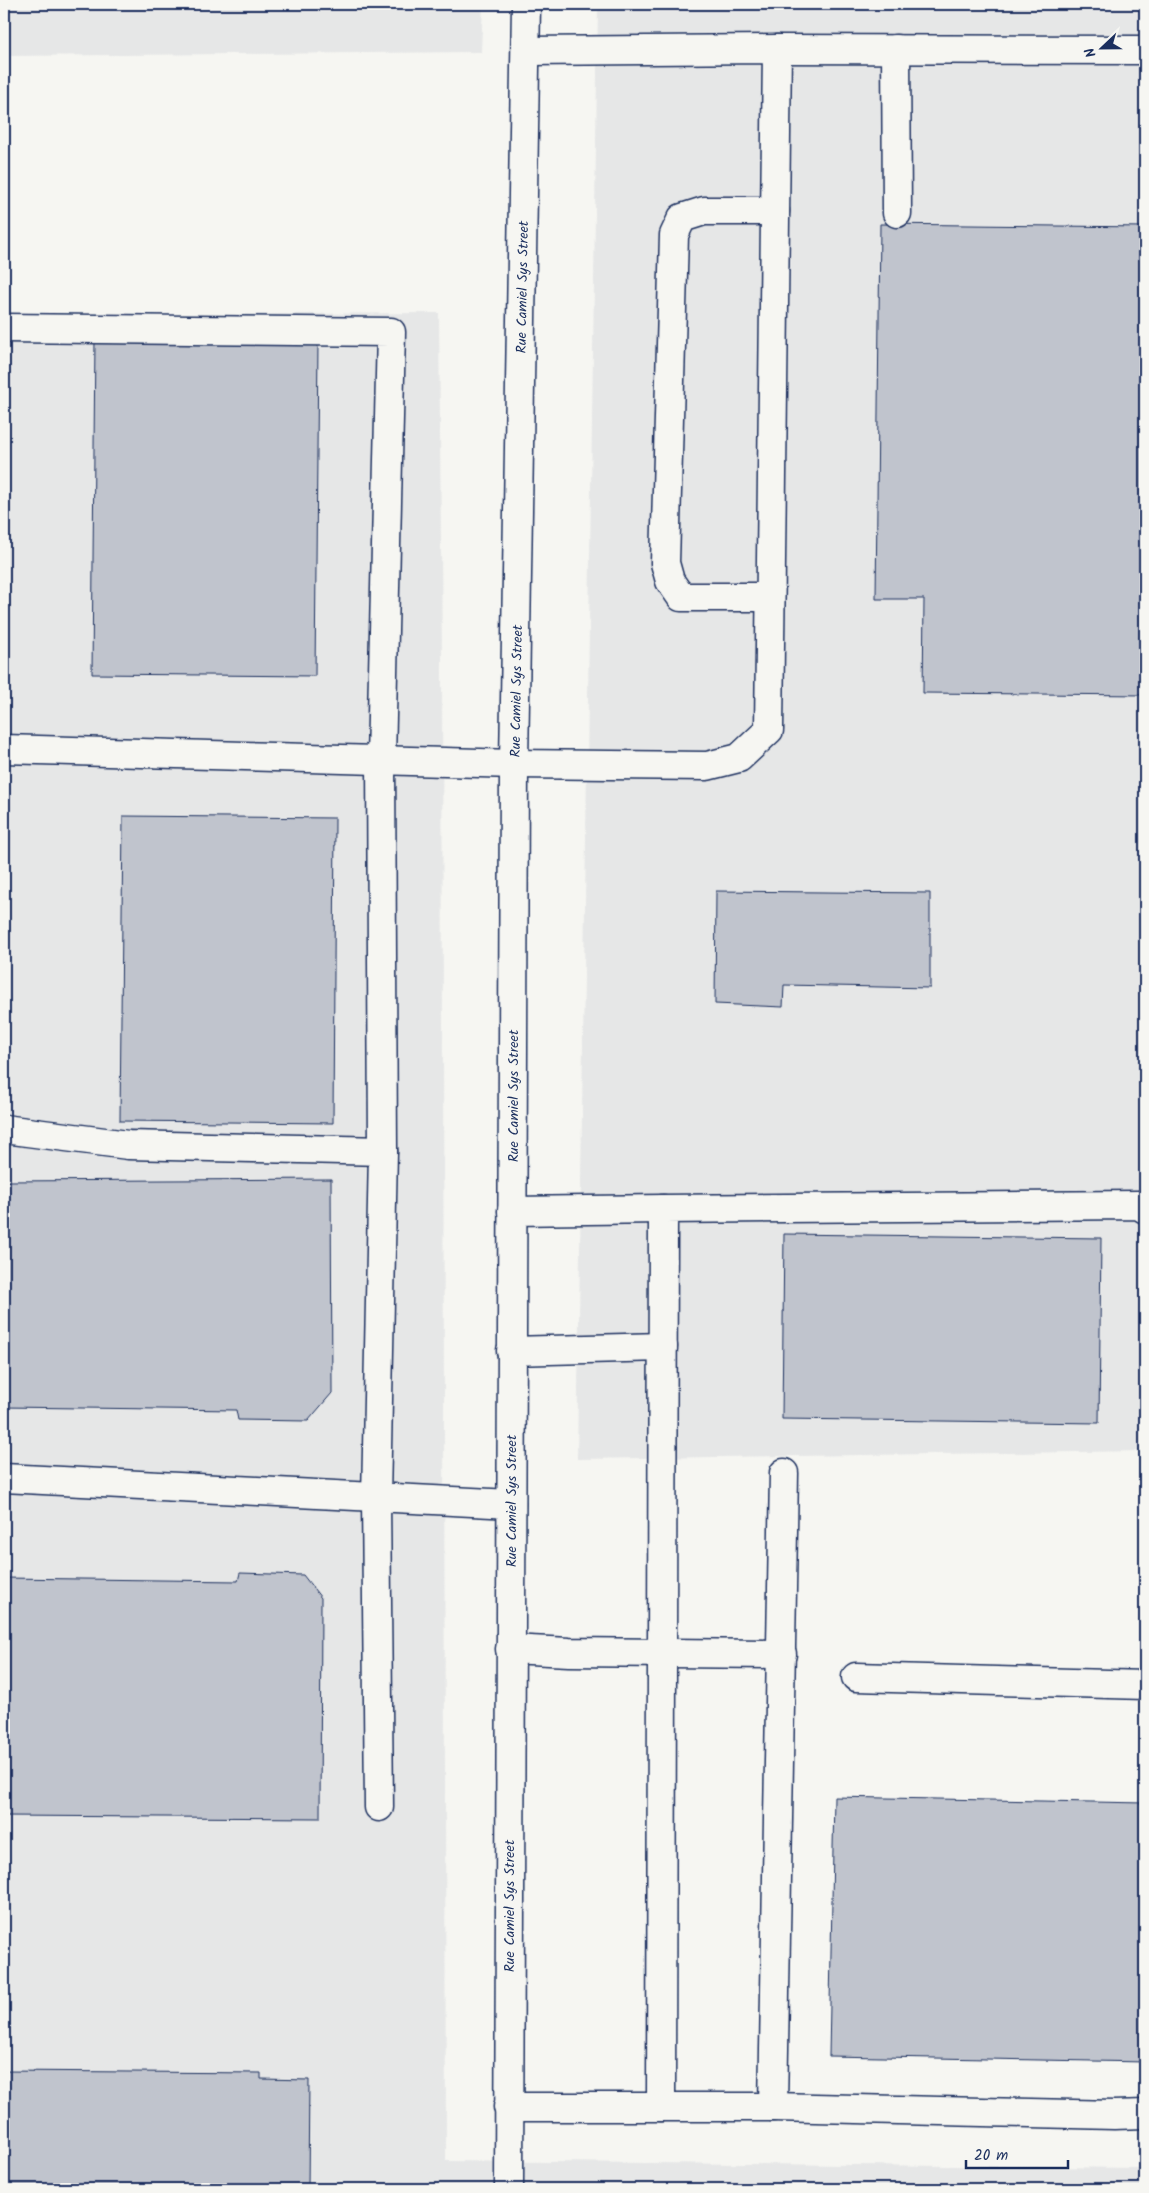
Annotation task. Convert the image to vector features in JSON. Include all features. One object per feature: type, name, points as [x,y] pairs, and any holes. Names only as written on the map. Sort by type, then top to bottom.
[{"type":"street","name":"Rue Camiel Sys Street","points":[[509,2189],[514,764],[526,4]]},
{"type":"street","points":[[4,749],[514,764],[706,766],[739,758],[769,730],[777,49]]},
{"type":"street","points":[[526,51],[777,49],[1145,50]]},
{"type":"street","points":[[896,49],[897,213]]},
{"type":"street","points":[[770,597],[681,596],[670,581],[665,564],[674,235],[682,218],[704,211],[775,211]]},
{"type":"street","points":[[4,328],[391,332],[382,759],[383,1151],[376,1498],[379,1807]]},
{"type":"street","points":[[4,1129],[128,1144],[383,1151]]},
{"type":"street","points":[[512,1211],[1139,1205],[1145,1209]]},
{"type":"street","points":[[661,2107],[663,1209]]},
{"type":"street","points":[[511,1351],[663,1347]]},
{"type":"street","points":[[773,2107],[784,1473]]},
{"type":"street","points":[[4,1478],[511,1504]]},
{"type":"street","points":[[510,1648],[663,1653],[782,1654]]},
{"type":"street","points":[[856,1677],[1145,1684]]},
{"type":"street","points":[[508,2107],[773,2107],[1114,2115],[1145,2114]]},
{"type":"shaded area","points":[[4,4],[483,4],[481,52],[4,56]]},
{"type":"shaded area","points":[[598,4],[1145,4],[1145,1451],[577,1459]]},
{"type":"shaded area","points":[[439,313],[442,660],[446,2161],[1145,2168],[1145,2189],[4,2189],[4,316]]},
{"type":"building","points":[[880,224],[1145,227],[1145,695],[923,693],[924,599],[876,599]]},
{"type":"building","points":[[95,338],[318,341],[315,676],[92,674]]},
{"type":"building","points":[[123,816],[335,818],[333,1123],[120,1121]]},
{"type":"building","points":[[716,891],[930,893],[930,988],[784,985],[783,1007],[715,1004]]},
{"type":"building","points":[[331,1179],[332,1393],[308,1421],[238,1420],[236,1410],[4,1407],[5,1181]]},
{"type":"building","points":[[784,1234],[1101,1238],[1099,1423],[782,1419]]},
{"type":"building","points":[[240,1573],[303,1575],[321,1598],[320,1818],[4,1816],[4,1578],[238,1581]]},
{"type":"building","points":[[834,1797],[1145,1803],[1145,2062],[829,2056]]},
{"type":"building","points":[[4,2071],[261,2073],[261,2079],[309,2080],[308,2189],[4,2189]]}]
